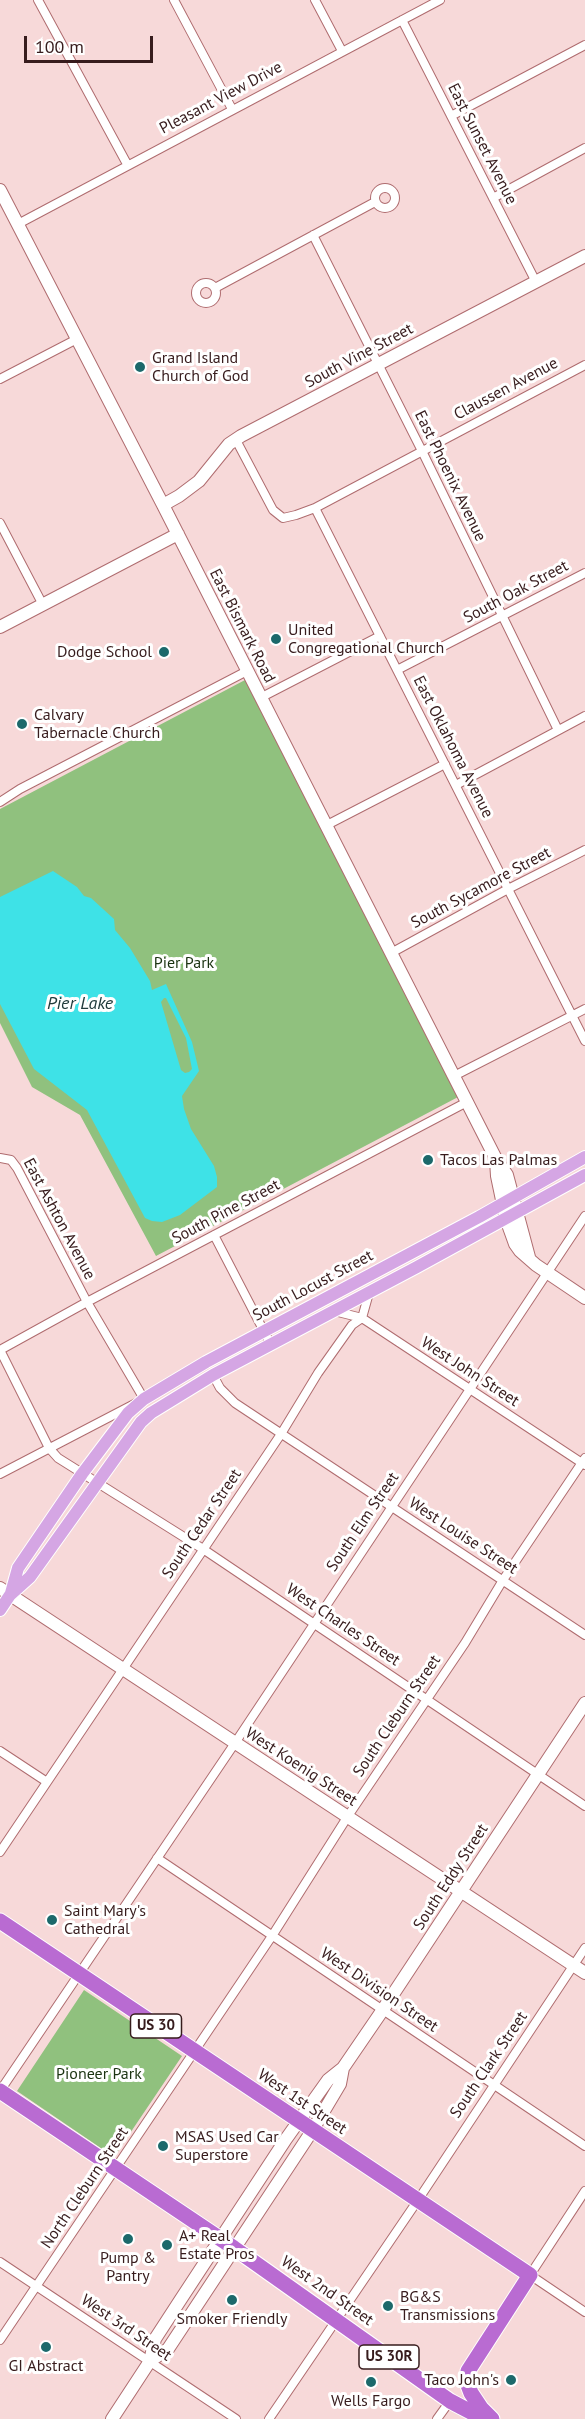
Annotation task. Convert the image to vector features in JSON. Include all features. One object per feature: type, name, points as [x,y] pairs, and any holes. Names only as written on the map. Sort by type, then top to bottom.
[{"type":"highway","name":"West 1st Street","points":[[0,1922],[530,2275]]},
{"type":"highway","name":"West 2nd Street","points":[[0,2091],[234,2248],[450,2401],[484,2419]]},
{"type":"highway","points":[[492,2419],[471,2393],[468,2385],[468,2371],[530,2275]]},
{"type":"main road","name":"South Locust Street","points":[[5,1591],[82,1473],[128,1413],[144,1399],[264,1331],[585,1157]]},
{"type":"main road","name":"South Locust Street","points":[[5,1591],[30,1577],[141,1422],[165,1402],[585,1174]]},
{"type":"main road","points":[[0,1610],[5,1591]]},
{"type":"street","points":[[38,0],[127,164]]},
{"type":"street","points":[[174,0],[232,110]]},
{"type":"street","points":[[315,0],[342,51]]},
{"type":"street","name":"Pleasant View Drive","points":[[18,224],[127,164],[440,0]]},
{"type":"street","name":"East Sunset Avenue","points":[[402,20],[536,282]]},
{"type":"street","points":[[451,116],[585,45]]},
{"type":"street","points":[[493,198],[585,148]]},
{"type":"street","name":"East Bismark Road","points":[[0,190],[496,1159],[507,1175],[515,1244],[519,1251],[548,1274],[585,1298]]},
{"type":"street","points":[[215,288],[375,202]]},
{"type":"street","name":"East Phoenix Avenue","points":[[313,235],[422,451],[558,730]]},
{"type":"street","name":"South Vine Street","points":[[163,505],[199,481],[215,460],[236,440],[585,256]]},
{"type":"street","points":[[0,379],[77,339]]},
{"type":"street","name":"Claussen Avenue","points":[[315,508],[585,365]]},
{"type":"street","points":[[236,440],[273,510],[283,518],[315,508]]},
{"type":"street","name":"East Oklahoma Avenue","points":[[315,508],[585,1041]]},
{"type":"street","points":[[0,523],[43,605]]},
{"type":"street","points":[[0,627],[178,534]]},
{"type":"street","name":"South Oak Street","points":[[397,670],[585,573]]},
{"type":"street","points":[[260,698],[380,636]]},
{"type":"street","points":[[0,802],[20,789],[247,672]]},
{"type":"street","points":[[456,785],[585,716]]},
{"type":"street","points":[[326,826],[445,764]]},
{"type":"street","name":"South Sycamore Street","points":[[391,953],[585,850]]},
{"type":"street","points":[[454,1076],[585,1009]]},
{"type":"street","name":"South Pine Street","points":[[0,1350],[467,1102]]},
{"type":"street","name":"East Ashton Avenue","points":[[0,1158],[11,1160],[16,1168],[87,1302],[144,1399]]},
{"type":"street","name":"South Elm Street","points":[[157,1858],[585,1216]]},
{"type":"street","points":[[213,1235],[271,1345]]},
{"type":"street","name":"South Cedar Street","points":[[47,1782],[281,1434],[318,1373],[352,1325],[362,1318],[369,1293]]},
{"type":"street","name":"West John Street","points":[[334,1311],[362,1318],[584,1462]]},
{"type":"street","points":[[0,1350],[49,1448]]},
{"type":"street","name":"West Louise Street","points":[[213,1375],[220,1388],[235,1403],[585,1635]]},
{"type":"street","points":[[0,1474],[144,1399]]},
{"type":"street","name":"West Charles Street","points":[[49,1448],[58,1458],[203,1549],[585,1806]]},
{"type":"street","name":"South Cleburn Street","points":[[194,2052],[273,1936],[348,1816],[465,1643],[503,1580],[584,1462]]},
{"type":"street","name":"West Koenig Street","points":[[5,1591],[585,1973]]},
{"type":"street","name":"South Eddy Street","points":[[305,2126],[340,2084],[343,2068],[585,1703]]},
{"type":"street","points":[[0,1750],[47,1782],[0,1852]]},
{"type":"street","points":[[0,2091],[157,1858]]},
{"type":"street","name":"West Division Street","points":[[157,1858],[585,2146]]},
{"type":"street","name":"South Clark Street","points":[[269,2419],[585,1948]]},
{"type":"street","name":"North Cleburn Street","points":[[0,2340],[194,2052]]},
{"type":"street","points":[[112,2419],[150,2361],[155,2339],[220,2239],[305,2126]]},
{"type":"street","points":[[150,2361],[168,2349],[234,2248],[305,2126]]},
{"type":"street","points":[[530,2275],[585,2191]]},
{"type":"street","name":"West 3rd Street","points":[[0,2262],[236,2419]]},
{"type":"street","name":"West 1st Street","points":[[530,2275],[585,2312]]},
{"type":"street","points":[[437,2419],[450,2401]]},
{"type":"green space","name":"Pier Park","points":[[245,680],[460,1096],[156,1256],[80,1115],[32,1087],[0,1023],[0,809]]},
{"type":"green space","name":"Pioneer Park","points":[[84,1990],[182,2056],[114,2157],[17,2091]]},
{"type":"water","name":"Pier Lake","points":[[53,871],[77,887],[84,896],[91,898],[114,919],[115,930],[130,948],[150,981],[152,990],[166,984],[192,1042],[199,1071],[182,1096],[184,1109],[191,1129],[214,1166],[217,1177],[217,1187],[180,1215],[162,1222],[145,1218],[87,1110],[34,1069],[0,1004],[0,897]],"holes":[[[166,998],[186,1038],[192,1069],[189,1072],[185,1073],[181,1070],[161,1002]]]},
{"type":"place","name":"Grand Island Church of God","points":[[140,367]]},
{"type":"place","name":"United Congregational Church","points":[[276,639]]},
{"type":"place","name":"Dodge School","points":[[164,652]]},
{"type":"place","name":"Calvary Tabernacle Church","points":[[22,724]]},
{"type":"place","name":"Tacos Las Palmas","points":[[428,1160]]},
{"type":"place","name":"Saint Mary's Cathedral","points":[[52,1920]]},
{"type":"place","name":"MSAS Used Car Superstore","points":[[163,2146]]},
{"type":"place","name":"Pump & Pantry","points":[[128,2239]]},
{"type":"place","name":"A+ Real Estate Pros","points":[[167,2245]]},
{"type":"place","name":"Smoker Friendly","points":[[232,2300]]},
{"type":"place","name":"BG&S Transmissions","points":[[388,2306]]},
{"type":"place","name":"GI Abstract","points":[[46,2347]]},
{"type":"place","name":"Taco John's","points":[[511,2380]]},
{"type":"place","name":"Wells Fargo","points":[[371,2382]]}]
